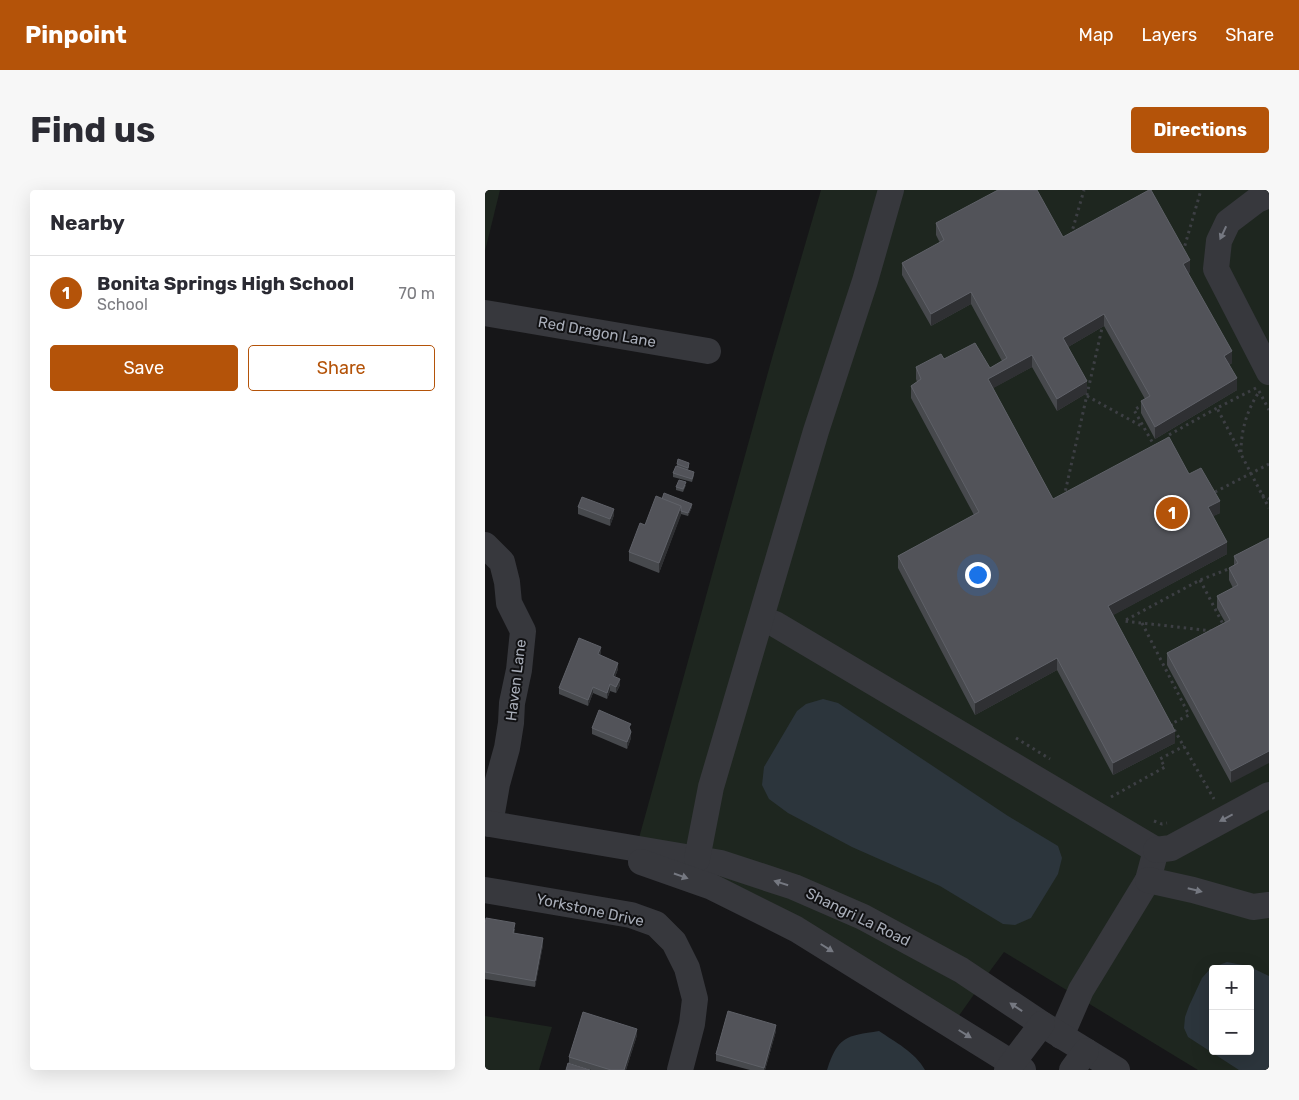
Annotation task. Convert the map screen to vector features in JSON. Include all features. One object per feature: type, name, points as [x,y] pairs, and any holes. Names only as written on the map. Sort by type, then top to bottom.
[{"type":"street","points":[[697,859],[711,787],[816,432],[865,281],[891,190]]},
{"type":"street","points":[[1262,200],[1228,222],[1219,241],[1216,269],[1262,384]]},
{"type":"street","name":"Red Dragon Lane","points":[[485,313],[708,351]]},
{"type":"street","name":"Haven Lane","points":[[485,545],[502,562],[507,582],[509,603],[523,631],[519,670],[512,703],[510,731],[487,824]]},
{"type":"street","points":[[761,619],[775,624],[1156,850],[1171,848],[1269,795]]},
{"type":"street","name":"Shangri La Road","points":[[487,824],[721,863],[794,887],[863,916],[961,970],[1051,1030],[1079,1061],[1117,1070]]},
{"type":"street","name":"Shangri La Road","points":[[569,837],[712,887],[796,929],[1014,1068]]},
{"type":"street","points":[[1014,1068],[1051,1030],[1081,990],[1147,880],[1156,850]]},
{"type":"street","points":[[1147,880],[1193,890],[1253,907],[1269,905]]},
{"type":"street","name":"Yorkstone Drive","points":[[485,890],[631,915],[656,924],[674,942],[679,951],[687,968],[695,999],[692,1024],[680,1070]]},
{"type":"path","points":[[1071,236],[1084,190]]},
{"type":"path","points":[[1064,498],[1102,328]]},
{"type":"path","points":[[1147,452],[1169,440],[1167,436],[1262,384]]},
{"type":"path","points":[[1241,454],[1242,433],[1248,410],[1262,384]]},
{"type":"path","points":[[1087,396],[1143,427]]},
{"type":"path","points":[[1144,404],[1134,410],[1155,448]]},
{"type":"path","points":[[1217,408],[1269,508]]},
{"type":"path","points":[[1215,492],[1269,464]]},
{"type":"path","points":[[1058,501],[1073,492]]},
{"type":"path","points":[[1262,494],[1269,499]]},
{"type":"path","points":[[1214,632],[1123,621],[1200,580],[1237,565]]},
{"type":"path","points":[[1200,580],[1227,631]]},
{"type":"path","points":[[1142,623],[1189,715],[1171,724],[1214,799]]},
{"type":"path","points":[[1162,663],[1171,658]]},
{"type":"path","points":[[1016,738],[1056,763]]},
{"type":"path","points":[[1111,797],[1165,767],[1160,759],[1184,746]]},
{"type":"path","points":[[1103,792],[1119,802]]},
{"type":"path","points":[[1206,804],[1222,795]]},
{"type":"path","points":[[1150,820],[1162,824],[1171,823]]},
{"type":"shaded area","points":[[485,190],[500,190],[485,251]]},
{"type":"shaded area","points":[[821,190],[1269,190],[1269,1070],[1198,1070],[1004,952],[987,975],[639,838],[772,358]]},
{"type":"shaded area","points":[[823,699],[838,703],[1008,816],[1058,846],[1062,858],[1058,874],[1031,918],[1015,925],[1003,924],[940,886],[852,847],[788,813],[769,799],[762,785],[764,767],[797,711],[806,704]]},
{"type":"shaded area","points":[[718,873],[790,897],[858,926],[975,993],[958,1017],[716,877]]},
{"type":"shaded area","points":[[1227,962],[1243,965],[1219,965]]},
{"type":"shaded area","points":[[1254,969],[1269,976],[1269,1070],[1239,1070],[1216,1055],[1254,1055]]},
{"type":"shaded area","points":[[1209,970],[1209,1051],[1188,1037],[1184,1028],[1185,1017],[1202,978]]},
{"type":"shaded area","points":[[485,1016],[552,1027],[539,1070],[485,1070]]},
{"type":"shaded area","points":[[879,1031],[898,1043],[916,1058],[925,1070],[827,1070],[835,1050],[845,1040],[858,1034]]},
{"type":"building","points":[[998,190],[1037,190],[1063,237],[1151,190],[1190,260],[1183,264],[1232,351],[1224,356],[1237,378],[1155,427],[1141,401],[1150,396],[1104,314],[1063,338],[1087,381],[1057,399],[1032,355],[988,379],[1053,499],[1169,437],[1189,474],[1201,468],[1220,501],[1208,507],[1227,542],[1108,606],[1175,731],[1113,763],[1057,658],[975,703],[898,556],[979,512],[911,386],[921,379],[916,367],[941,354],[944,359],[975,343],[990,368],[1007,358],[971,292],[931,314],[902,263],[944,240],[936,223]]},
{"type":"building","points":[[678,459],[689,463],[688,468],[677,464]]},
{"type":"building","points":[[676,466],[694,472],[692,479],[673,473]]},
{"type":"building","points":[[679,480],[686,482],[683,489],[676,487]]},
{"type":"building","points":[[664,493],[692,504],[688,513],[681,511],[681,506],[662,499]]},
{"type":"building","points":[[656,496],[681,506],[659,563],[629,552],[640,523],[645,525]]},
{"type":"building","points":[[582,497],[614,509],[610,519],[578,507]]},
{"type":"building","points":[[1269,538],[1269,751],[1231,771],[1167,653],[1230,620],[1217,596],[1238,585],[1229,568],[1238,563],[1234,556]]},
{"type":"building","points":[[579,638],[601,647],[598,654],[618,663],[613,676],[620,679],[616,687],[610,684],[607,693],[593,687],[588,700],[559,688]]},
{"type":"building","points":[[599,710],[631,724],[629,727],[631,732],[627,742],[592,728]]},
{"type":"building","points":[[486,918],[515,923],[513,933],[543,938],[535,981],[485,972]]},
{"type":"building","points":[[728,1011],[776,1025],[764,1068],[716,1054]]},
{"type":"building","points":[[583,1012],[637,1029],[624,1070],[611,1070],[569,1057]]},
{"type":"building","points":[[568,1063],[590,1070],[566,1070]]},
{"type":"place","name":"Bonita Springs High School","points":[[1172,513]]}]
